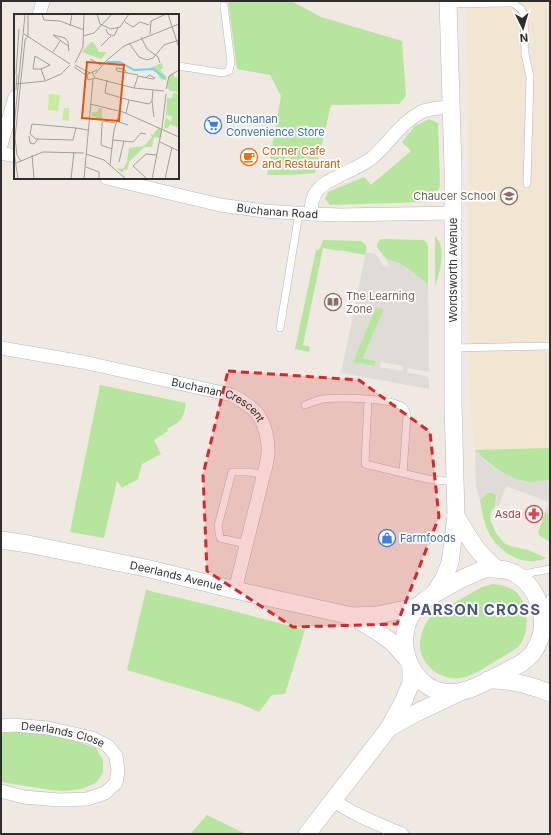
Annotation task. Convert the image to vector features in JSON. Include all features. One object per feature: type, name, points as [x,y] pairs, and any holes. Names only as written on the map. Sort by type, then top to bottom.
[{"type":"street","points":[[39,14],[43,1]]},
{"type":"street","name":"Wordsworth Avenue","points":[[434,594],[444,578],[450,563],[456,516],[453,348],[453,169],[448,3]]},
{"type":"street","points":[[1,145],[14,101]]},
{"type":"street","points":[[305,214],[312,204],[316,192],[323,184],[356,168],[372,158],[403,126],[418,114],[435,108],[451,107]]},
{"type":"street","points":[[1,152],[14,156]]},
{"type":"street","name":"Buchanan Road","points":[[111,179],[220,205],[264,212],[341,215],[452,213]]},
{"type":"street","name":"Buchanan Crescent","points":[[1,348],[83,362],[232,395],[244,401],[257,413],[264,426],[268,440],[268,454],[235,590]]},
{"type":"street","name":"Wordsworth Avenue","points":[[456,516],[473,546],[497,569]]},
{"type":"street","name":"Deerlands Avenue","points":[[1,540],[28,544],[150,569],[352,616],[377,615],[416,607]]},
{"type":"street","points":[[307,834],[389,728],[404,700],[411,683],[409,663],[404,642],[406,629],[412,613],[425,599],[472,574],[485,569],[497,569],[514,573],[529,584],[538,597],[546,612],[547,634],[550,639]]},
{"type":"street","points":[[409,663],[419,679],[431,688],[445,693],[471,689],[523,662],[534,652],[542,638],[546,612]]},
{"type":"street","name":"Deerlands Avenue","points":[[352,616],[393,643],[409,663]]},
{"type":"street","points":[[487,680],[506,680],[533,686],[550,693]]},
{"type":"street","points":[[389,728],[458,692]]},
{"type":"street","name":"Deerlands Close","points":[[1,726],[13,725],[48,728],[92,738],[108,746],[116,756],[118,771],[116,783],[105,793],[87,799],[58,800],[24,797],[1,792]]},
{"type":"street","points":[[333,800],[359,816],[402,834]]},
{"type":"lane","points":[[448,3],[513,4],[521,9],[524,14],[525,54],[530,77],[527,184]]},
{"type":"lane","points":[[179,66],[223,73],[229,71],[231,62],[224,6]]},
{"type":"lane","points":[[280,328],[305,214]]},
{"type":"lane","points":[[453,348],[550,346]]},
{"type":"lane","points":[[305,405],[320,399],[336,398],[391,402],[402,406],[406,410],[407,415],[403,473]]},
{"type":"lane","points":[[368,400],[365,464],[427,479],[455,482]]},
{"type":"lane","points":[[246,544],[220,538],[218,526],[232,472],[249,472],[264,475]]},
{"type":"lane","points":[[514,573],[529,573],[550,569]]},
{"type":"highlighted area","points":[[228,371],[359,380],[430,432],[439,517],[397,624],[293,627],[207,571],[203,475]]},
{"type":"shaded area","name":"Chaucer School","points":[[467,1],[550,1],[550,447],[548,448],[475,450],[469,391]]},
{"type":"shaded area","points":[[366,252],[375,254],[383,266],[389,267],[386,259],[409,269],[428,285],[429,372],[408,368],[407,372],[429,377],[429,389],[341,373]],"holes":[[[376,307],[384,309],[363,358],[376,361],[375,366],[353,362]],[[381,362],[403,366],[403,371],[380,367]]]},
{"type":"shaded area","points":[[475,450],[486,462],[500,472],[518,480],[531,482],[550,480],[550,514],[545,512],[549,502],[506,486],[499,505],[495,507],[497,497],[493,493],[487,493],[480,500],[476,487]]},
{"type":"green space","points":[[228,1],[291,1],[321,17],[402,41],[406,96],[399,104],[331,105],[315,173],[267,175],[281,96],[270,75],[237,69]]},
{"type":"green space","points":[[429,119],[438,123],[440,186],[435,196],[425,202],[330,205],[325,199],[328,192],[364,177],[371,185],[411,151],[402,142],[415,126]]},
{"type":"green space","points":[[435,236],[439,241],[442,253],[439,274],[435,286]]},
{"type":"green space","points":[[381,239],[424,240],[428,247],[428,285],[409,269],[386,259],[377,247],[377,244]]},
{"type":"green space","points":[[323,240],[361,241],[366,245],[366,249],[365,255],[323,248],[303,345],[310,347],[309,352],[295,349],[316,250],[319,250]]},
{"type":"green space","points":[[376,307],[384,309],[363,358],[376,361],[375,366],[352,362]]},
{"type":"green space","points":[[100,385],[186,403],[183,417],[179,422],[167,429],[168,431],[154,440],[161,454],[142,464],[138,479],[122,488],[117,481],[104,538],[70,532]]},
{"type":"green space","points":[[550,447],[550,480],[536,482],[515,479],[500,471],[475,450],[548,448]]},
{"type":"green space","points":[[487,493],[493,493],[496,495],[495,507],[491,512],[490,519],[496,533],[504,543],[528,550],[546,558],[535,561],[521,560],[508,554],[492,539],[484,522],[480,500]]},
{"type":"green space","points":[[545,512],[550,514],[550,542],[538,533]]},
{"type":"green space","points":[[493,584],[510,588],[522,599],[527,620],[523,641],[515,649],[471,675],[451,678],[437,673],[423,658],[420,647],[421,636],[431,616],[482,587]]},
{"type":"green space","points":[[146,590],[305,630],[285,694],[272,695],[259,712],[241,704],[127,670]]},
{"type":"green space","points":[[30,731],[72,740],[96,748],[103,760],[103,773],[96,783],[81,789],[64,791],[1,782],[1,733]]},
{"type":"green space","points":[[207,815],[246,834],[190,834]]},
{"type":"place","name":"Buchanan Convenience Store","points":[[213,125]]},
{"type":"place","name":"Corner Cafe and Restaurant","points":[[249,157]]},
{"type":"place","name":"Chaucer School","points":[[509,196]]},
{"type":"place","name":"The Learning Zone","points":[[333,302]]},
{"type":"place","name":"Asda","points":[[534,514]]},
{"type":"place","name":"Farmfoods","points":[[387,538]]},
{"type":"district","name":"PARSON CROSS","points":[[476,610]]}]
